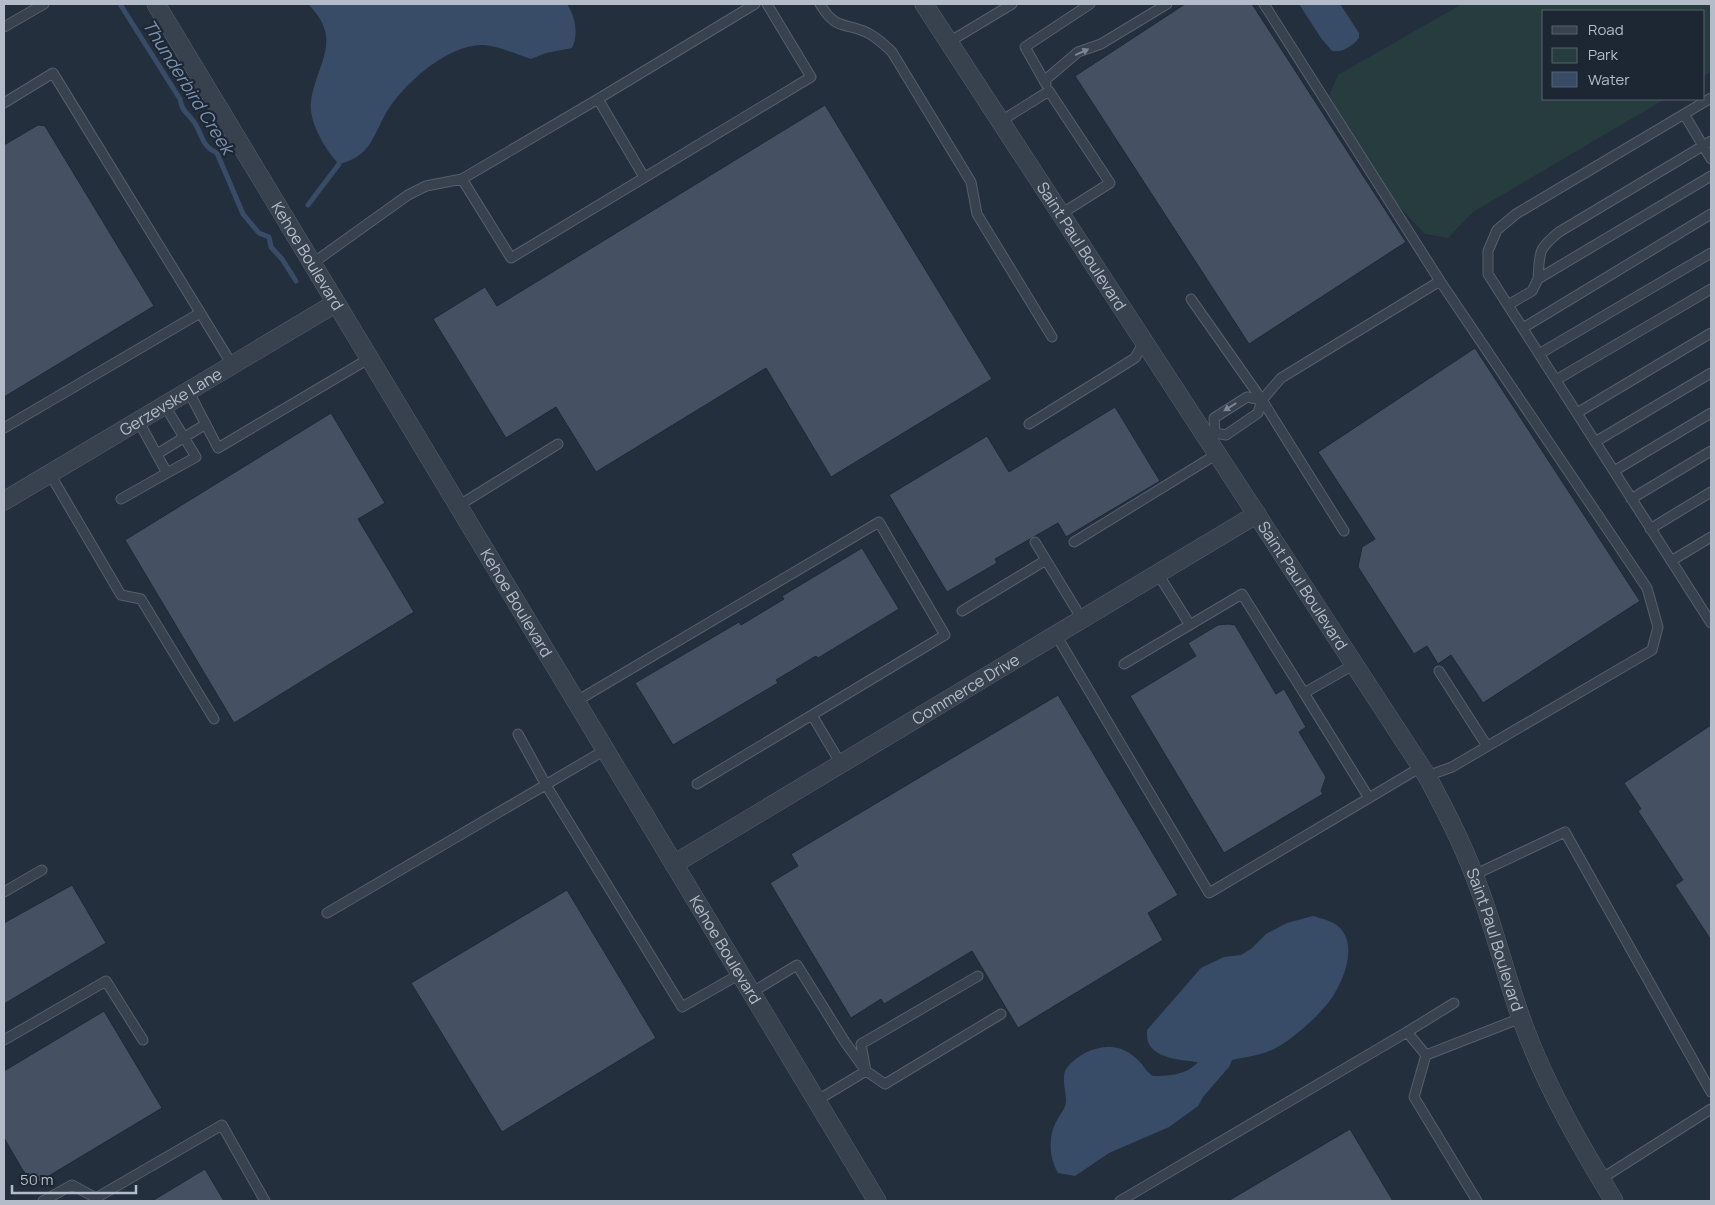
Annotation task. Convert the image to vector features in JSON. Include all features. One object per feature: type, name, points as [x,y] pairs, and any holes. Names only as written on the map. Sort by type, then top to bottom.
[{"type":"street","name":"Kehoe Boulevard","points":[[156,4],[876,1201]]},
{"type":"street","name":"Saint Paul Boulevard","points":[[924,4],[1145,342],[1211,436],[1218,454],[1424,771],[1452,824],[1474,874],[1521,1018],[1541,1067],[1559,1107],[1614,1201]]},
{"type":"street","name":"Gerzevske Lane","points":[[4,501],[336,303]]},
{"type":"street","name":"Commerce Drive","points":[[674,864],[1257,514]]},
{"type":"lane","points":[[4,27],[44,4]]},
{"type":"lane","points":[[313,263],[408,195],[426,186],[462,179],[598,100],[755,4]]},
{"type":"lane","points":[[462,179],[511,258],[811,77],[767,4]]},
{"type":"lane","points":[[820,4],[828,16],[838,24],[867,32],[892,52],[971,182],[977,214],[1052,337]]},
{"type":"lane","points":[[1061,214],[1110,183],[1049,91],[1025,47],[1090,4]]},
{"type":"lane","points":[[1044,81],[1078,52],[1101,44],[1167,4]]},
{"type":"lane","points":[[1056,635],[1209,893],[1368,798],[1424,771],[1452,767],[1652,650],[1658,627],[1647,588],[1440,281],[1264,4]]},
{"type":"lane","points":[[949,42],[1009,5]]},
{"type":"lane","points":[[4,103],[53,73],[233,366]]},
{"type":"lane","points":[[1001,121],[1049,91]]},
{"type":"lane","points":[[1711,98],[1516,214],[1497,230],[1488,251],[1488,274],[1711,623]]},
{"type":"lane","points":[[598,100],[644,177]]},
{"type":"lane","points":[[1684,114],[1707,143],[1711,159]]},
{"type":"lane","points":[[1508,305],[1532,291],[1538,279],[1539,257],[1543,245],[1559,232],[1707,143]]},
{"type":"lane","points":[[1538,279],[1711,176]]},
{"type":"lane","points":[[1523,328],[1711,214]]},
{"type":"lane","points":[[1539,354],[1711,253]]},
{"type":"lane","points":[[1262,400],[1247,397],[1214,418],[1211,436],[1226,435],[1258,413],[1262,400],[1280,378],[1440,281]]},
{"type":"lane","points":[[1556,380],[1711,289]]},
{"type":"lane","points":[[1191,299],[1262,400],[1344,531]]},
{"type":"lane","points":[[4,428],[200,313]]},
{"type":"lane","points":[[1577,414],[1711,333]]},
{"type":"lane","points":[[1029,424],[1135,358],[1145,342]]},
{"type":"lane","points":[[189,392],[218,448],[370,358]]},
{"type":"lane","points":[[1595,442],[1711,373]]},
{"type":"lane","points":[[121,500],[196,457],[165,406]]},
{"type":"lane","points":[[1614,471],[1711,413]]},
{"type":"lane","points":[[138,422],[167,473]]},
{"type":"lane","points":[[157,454],[206,424]]},
{"type":"lane","points":[[458,506],[558,444]]},
{"type":"lane","points":[[1631,498],[1711,451]]},
{"type":"lane","points":[[1074,542],[1218,454]]},
{"type":"lane","points":[[50,474],[121,595],[141,599],[214,719]]},
{"type":"lane","points":[[1650,529],[1711,492]]},
{"type":"lane","points":[[575,702],[879,522],[945,636],[697,784]]},
{"type":"lane","points":[[1670,561],[1711,537]]},
{"type":"lane","points":[[1035,542],[1082,619]]},
{"type":"lane","points":[[962,611],[1046,560]]},
{"type":"lane","points":[[1158,574],[1190,625]]},
{"type":"lane","points":[[1124,664],[1242,594],[1368,798]]},
{"type":"lane","points":[[1304,693],[1355,664]]},
{"type":"lane","points":[[1439,671],[1487,746]]},
{"type":"lane","points":[[812,715],[841,764]]},
{"type":"lane","points":[[518,734],[546,785],[682,1007],[740,974]]},
{"type":"lane","points":[[326,913],[605,750]]},
{"type":"lane","points":[[1474,874],[1565,832],[1711,1092]]},
{"type":"lane","points":[[4,892],[42,870]]},
{"type":"lane","points":[[751,993],[797,965],[845,1042],[866,1071],[885,1084],[1001,1014]]},
{"type":"lane","points":[[866,1071],[861,1044],[978,976]]},
{"type":"lane","points":[[4,1040],[106,981],[143,1040]]},
{"type":"lane","points":[[1120,1201],[1454,1003]]},
{"type":"lane","points":[[1426,1055],[1521,1018]]},
{"type":"lane","points":[[1407,1032],[1426,1055]]},
{"type":"lane","points":[[1426,1055],[1414,1097],[1477,1201]]},
{"type":"lane","points":[[816,1101],[866,1071]]},
{"type":"lane","points":[[1601,1179],[1711,1109]]},
{"type":"lane","points":[[43,1201],[72,1184],[96,1198],[222,1126],[265,1201]]},
{"type":"green space","points":[[1462,4],[1711,4],[1711,72],[1705,75],[1705,10],[1542,10],[1542,100],[1663,100],[1473,212],[1448,238],[1425,234],[1383,189],[1328,98],[1338,75]]},
{"type":"water","points":[[308,4],[567,4],[574,20],[576,31],[572,48],[546,53],[531,59],[483,45],[469,46],[441,58],[403,90],[386,113],[364,151],[357,157],[339,164],[324,144],[312,117],[311,101],[325,51],[326,40],[319,17]]},
{"type":"water","points":[[1299,4],[1340,4],[1359,33],[1359,38],[1347,48],[1340,51],[1332,51],[1321,38]]},
{"type":"water","points":[[1313,916],[1328,920],[1340,928],[1348,945],[1347,964],[1344,974],[1336,992],[1319,1013],[1303,1029],[1276,1048],[1260,1054],[1232,1060],[1229,1067],[1203,1097],[1198,1106],[1169,1127],[1109,1153],[1075,1176],[1058,1173],[1051,1154],[1051,1141],[1053,1128],[1066,1104],[1064,1075],[1066,1068],[1082,1055],[1092,1050],[1114,1047],[1134,1056],[1153,1076],[1171,1075],[1189,1070],[1198,1062],[1170,1058],[1157,1052],[1148,1042],[1147,1030],[1201,968],[1224,957],[1241,955],[1251,949],[1266,934],[1287,923]]},
{"type":"building","points":[[1185,4],[1252,4],[1406,242],[1249,344],[1075,76]]},
{"type":"building","points":[[825,105],[992,379],[831,477],[766,368],[596,472],[556,407],[506,438],[433,319],[485,287],[497,306]]},
{"type":"building","points":[[38,125],[45,126],[154,306],[4,397],[4,145]]},
{"type":"building","points":[[1475,348],[1640,601],[1483,703],[1451,655],[1438,664],[1427,646],[1414,654],[1358,567],[1362,547],[1375,539],[1318,452]]},
{"type":"building","points":[[1115,407],[1160,481],[1066,537],[1058,523],[995,559],[997,563],[947,592],[889,495],[987,436],[1009,472]]},
{"type":"building","points":[[331,413],[385,503],[358,519],[414,612],[234,723],[125,540]]},
{"type":"building","points":[[862,548],[899,609],[818,658],[816,656],[776,680],[778,683],[673,745],[635,683],[739,622],[741,625],[784,599],[782,596]]},
{"type":"building","points":[[1218,625],[1235,625],[1276,694],[1284,689],[1306,727],[1299,732],[1326,777],[1321,791],[1323,794],[1224,853],[1130,696],[1196,656],[1188,643]]},
{"type":"building","points":[[1058,695],[1178,895],[1148,913],[1163,940],[1018,1028],[972,951],[884,1004],[881,999],[851,1018],[770,883],[798,866],[791,854]]},
{"type":"building","points":[[1711,725],[1711,940],[1675,885],[1683,880],[1638,811],[1641,809],[1624,783]]},
{"type":"building","points":[[72,885],[106,943],[4,1004],[4,923]]},
{"type":"building","points":[[567,890],[656,1038],[502,1132],[411,983]]},
{"type":"building","points":[[104,1011],[162,1108],[32,1186],[4,1138],[4,1071]]},
{"type":"building","points":[[1350,1129],[1393,1201],[1228,1201]]},
{"type":"building","points":[[205,1169],[224,1201],[152,1201]]},
{"type":"waterway","name":"Thunderbird Creek","points":[[120,4],[180,99],[183,109],[194,122],[205,144],[217,153],[243,214],[259,233],[269,237],[271,247],[282,259],[296,281]]},
{"type":"waterway","points":[[308,205],[339,164]]}]
